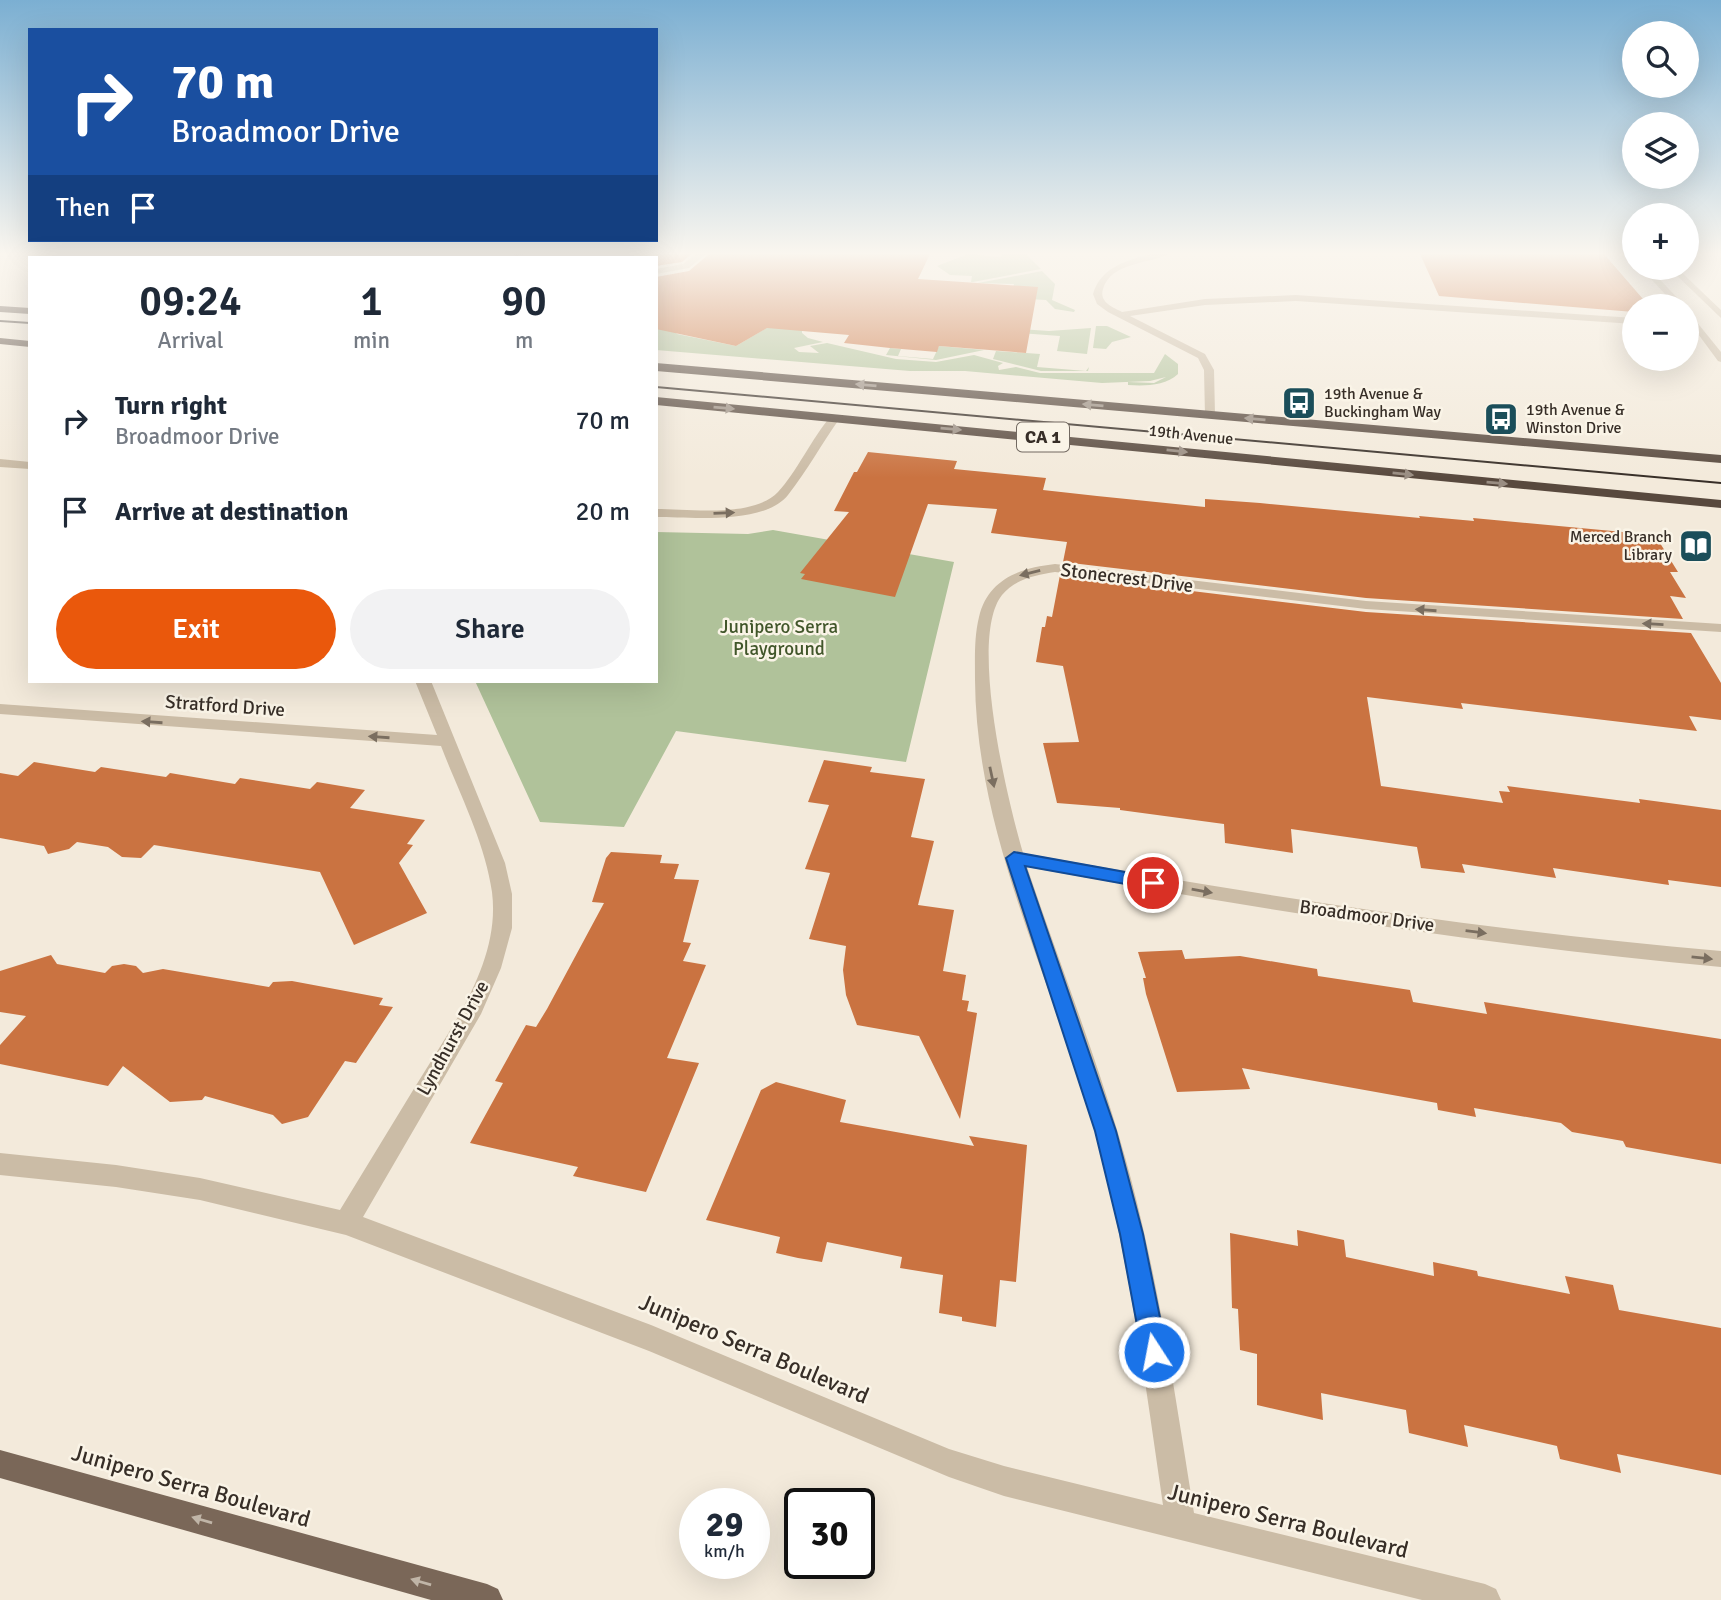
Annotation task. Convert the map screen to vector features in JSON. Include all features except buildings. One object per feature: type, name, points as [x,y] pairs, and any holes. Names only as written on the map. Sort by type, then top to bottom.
[{"type":"highway","points":[[0,341],[28,344]]},
{"type":"highway","name":"19th Avenue","points":[[658,367],[1721,459]]},
{"type":"highway","name":"19th Avenue","points":[[658,401],[1721,504]]},
{"type":"highway","points":[[1629,451],[1721,444]]},
{"type":"main road","name":"Junipero Serra Boulevard","points":[[0,1464],[487,1600]]},
{"type":"street","points":[[1149,329],[1192,349],[1205,359],[1209,370],[1210,415]]},
{"type":"street","points":[[1699,333],[1721,359]]},
{"type":"street","points":[[658,513],[737,513],[765,506],[782,495],[835,418]]},
{"type":"street","points":[[0,463],[28,466]]},
{"type":"street","name":"Stonecrest Drive","points":[[1181,1526],[1154,1352],[1119,1183],[1085,1067],[1014,858],[988,761],[984,721],[984,642],[988,610],[994,597],[1003,585],[1026,573],[1055,568],[1366,606],[1721,628]]},
{"type":"street","name":"Lyndhurst Drive","points":[[346,1223],[474,1008],[491,968],[502,928],[502,894],[496,863],[424,683]]},
{"type":"street","name":"Stratford Drive","points":[[0,709],[447,741]]},
{"type":"street","name":"Broadmoor Drive","points":[[1014,858],[1208,892],[1454,929],[1721,959]]},
{"type":"street","name":"Junipero Serra Boulevard","points":[[0,1164],[116,1176],[200,1189],[346,1223],[651,1338],[949,1463],[1062,1497],[1485,1600]]},
{"type":"green space","points":[[658,329],[673,329],[677,334],[736,346],[765,329],[802,329],[802,333],[808,338],[823,342],[794,348],[799,352],[819,353],[810,346],[827,343],[896,359],[936,362],[974,355],[1003,363],[998,366],[999,370],[1016,367],[1040,373],[1154,373],[1165,354],[1178,364],[1178,374],[1161,383],[1128,385],[1128,382],[1154,383],[1166,377],[1150,381],[1102,383],[965,371],[910,371],[658,350]]},
{"type":"green space","points":[[1007,329],[1049,331],[1091,329],[1087,354],[1057,351],[1060,336],[1006,332]]},
{"type":"green space","points":[[1096,329],[1113,329],[1131,337],[1112,342],[1106,349],[1093,348]]},
{"type":"green space","points":[[939,346],[984,350],[936,360],[886,355],[890,348],[901,349],[898,356],[933,359]]},
{"type":"green space","points":[[996,351],[1040,354],[1037,367],[1086,371],[1041,371],[993,359]]},
{"type":"green space","name":"Junipero Serra Playground","points":[[773,530],[954,562],[906,762],[676,731],[624,827],[540,822],[476,683],[658,683],[658,532],[748,534]]},
{"type":"tram line","points":[[658,387],[1721,483]]},
{"type":"place","name":"19th Avenue & Buckingham Way","points":[[1299,403]]},
{"type":"place","name":"19th Avenue & Winston Drive","points":[[1501,419]]},
{"type":"place","name":"Merced Branch Library","points":[[1696,546]]},
{"type":"route","points":[[1153,883],[1014,858],[1106,1131],[1132,1234],[1154,1352]]}]
